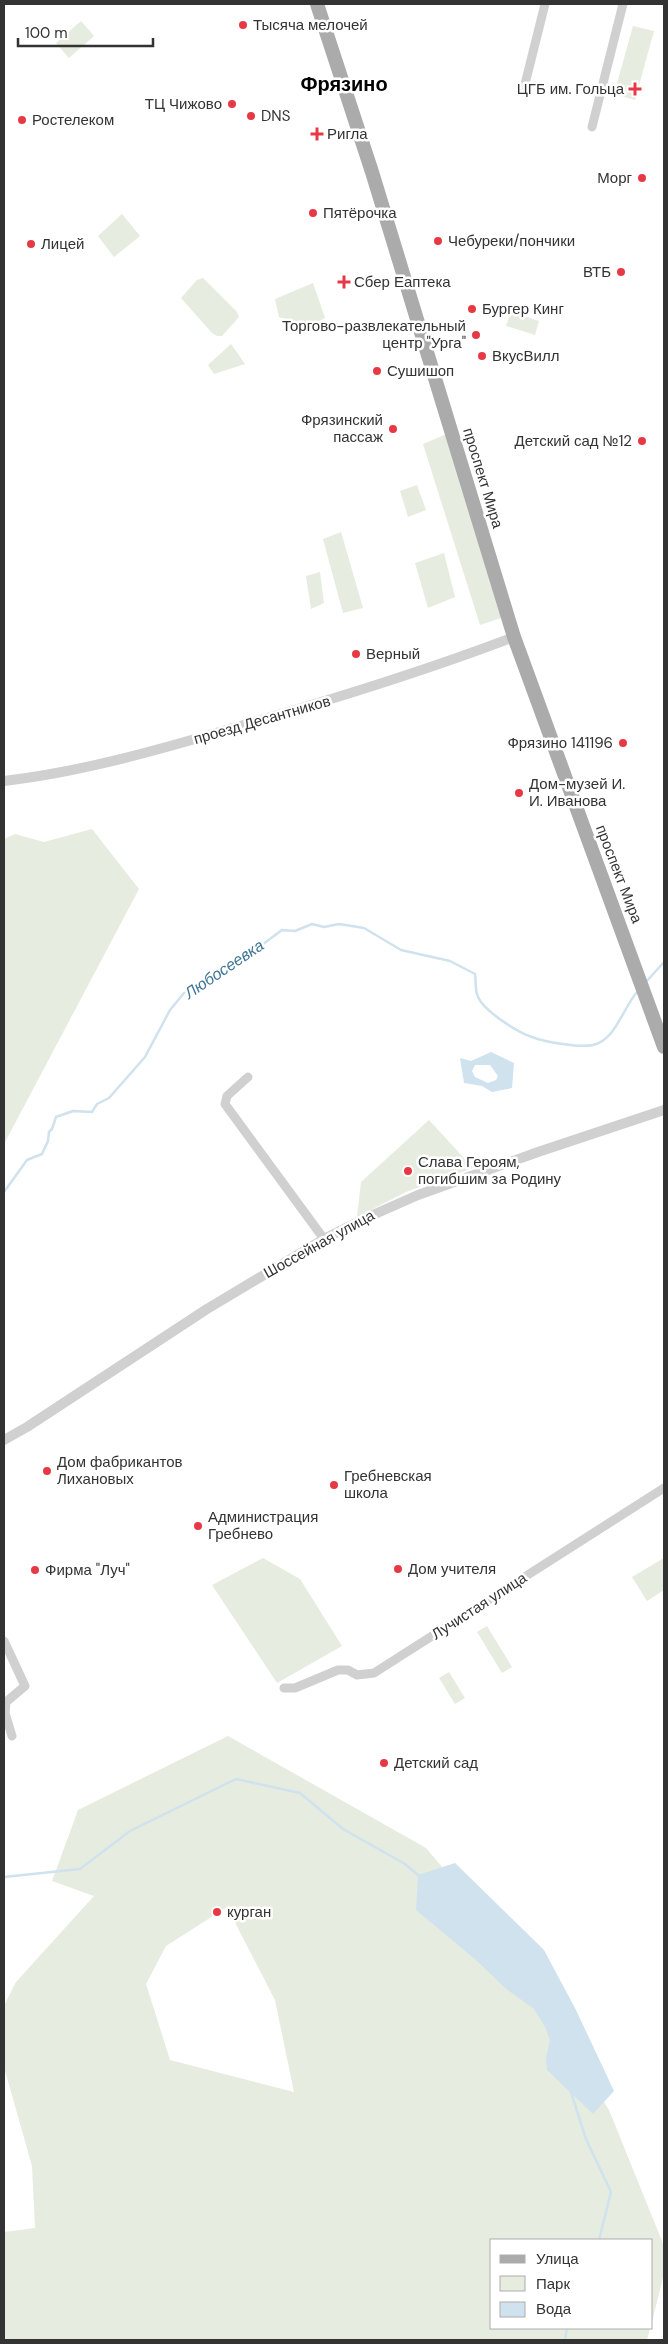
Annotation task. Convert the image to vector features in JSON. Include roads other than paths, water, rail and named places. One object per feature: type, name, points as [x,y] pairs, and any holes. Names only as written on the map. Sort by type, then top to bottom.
[{"type":"main road","name":"проспект Мира","points":[[317,4],[372,172],[514,637],[633,957],[664,1046]]},
{"type":"street","points":[[523,92],[545,4]]},
{"type":"street","points":[[592,127],[624,4]]},
{"type":"street","name":"проезд Десантников","points":[[4,781],[178,744],[380,686],[514,637]]},
{"type":"street","points":[[248,1077],[227,1096],[225,1104],[324,1239]]},
{"type":"street","name":"Шоссейная улица","points":[[4,1440],[27,1427],[160,1338],[324,1239],[383,1209],[538,1152],[664,1110]]},
{"type":"street","name":"Лучистая улица","points":[[284,1688],[295,1688],[338,1670],[348,1670],[357,1675],[374,1673],[664,1488]]},
{"type":"street","points":[[4,1641],[25,1686],[6,1702],[5,1713],[12,1736]]},
{"type":"water","points":[[491,1052],[514,1063],[512,1088],[492,1092],[482,1086],[464,1083],[460,1058],[471,1061]],"holes":[[[475,1065],[490,1065],[498,1076],[496,1080],[488,1083],[475,1077],[472,1071]]]},
{"type":"water","points":[[455,1863],[544,1950],[576,2010],[614,2091],[593,2114],[547,2070],[546,2058],[550,2040],[545,2027],[534,2009],[505,1988],[476,1960],[416,1910],[418,1875]]},
{"type":"waterway","name":"Любосеевка","points":[[4,1192],[27,1160],[42,1154],[56,1117],[73,1111],[92,1112],[97,1104],[109,1098],[145,1057],[170,1010],[184,993],[228,970],[282,930],[295,931],[312,924],[324,927],[339,924],[364,928],[401,950],[450,961],[475,974],[478,997],[481,1003],[494,1014],[510,1026],[526,1034],[553,1043],[587,1046],[601,1042],[608,1037],[638,991]]},
{"type":"waterway","name":"Любосеевка","points":[[645,983],[664,962]]},
{"type":"waterway","points":[[4,1877],[80,1869],[130,1831],[236,1779],[300,1793],[343,1829],[405,1864],[419,1876]]},
{"type":"waterway","points":[[570,2089],[586,2139],[611,2192],[599,2239]]},
{"type":"waterway","points":[[565,2340],[567,2329]]},
{"type":"place","name":"Тысяча мелочей","points":[[243,25]]},
{"type":"place","name":"ЦГБ им. Гольца","points":[[635,89]]},
{"type":"place","name":"ТЦ Чижово","points":[[232,104]]},
{"type":"place","name":"DNS","points":[[251,116]]},
{"type":"place","name":"Ростелеком","points":[[22,120]]},
{"type":"place","name":"Ригла","points":[[317,134]]},
{"type":"place","name":"Морг","points":[[642,178]]},
{"type":"place","name":"Пятёрочка","points":[[313,213]]},
{"type":"place","name":"Чебуреки/пончики","points":[[438,241]]},
{"type":"place","name":"Лицей","points":[[31,244]]},
{"type":"place","name":"ВТБ","points":[[621,272]]},
{"type":"place","name":"Сбер Еаптека","points":[[344,282]]},
{"type":"place","name":"Бургер Кинг","points":[[472,309]]},
{"type":"place","name":"Торгово-развлекательный центр \"Урга\"","points":[[476,335]]},
{"type":"place","name":"ВкусВилл","points":[[482,356]]},
{"type":"place","name":"Сушишоп","points":[[377,371]]},
{"type":"place","name":"Фрязинский пассаж","points":[[393,429]]},
{"type":"place","name":"Детский сад №12","points":[[642,441]]},
{"type":"place","name":"Верный","points":[[356,654]]},
{"type":"place","name":"Фрязино 141196","points":[[623,743]]},
{"type":"place","name":"Дом-музей И. И. Иванова","points":[[519,793]]},
{"type":"place","name":"Слава Героям, погибшим за Родину","points":[[408,1171]]},
{"type":"place","name":"Дом фабрикантов Лихановых","points":[[47,1471]]},
{"type":"place","name":"Гребневская школа","points":[[334,1485]]},
{"type":"place","name":"Администрация Гребнево","points":[[198,1526]]},
{"type":"place","name":"Дом учителя","points":[[398,1569]]},
{"type":"place","name":"Фирма \"Луч\"","points":[[35,1570]]},
{"type":"place","name":"Детский сад","points":[[384,1763]]},
{"type":"place","name":"курган","points":[[217,1912]]},
{"type":"district","name":"Фрязино","points":[[344,84]]}]
